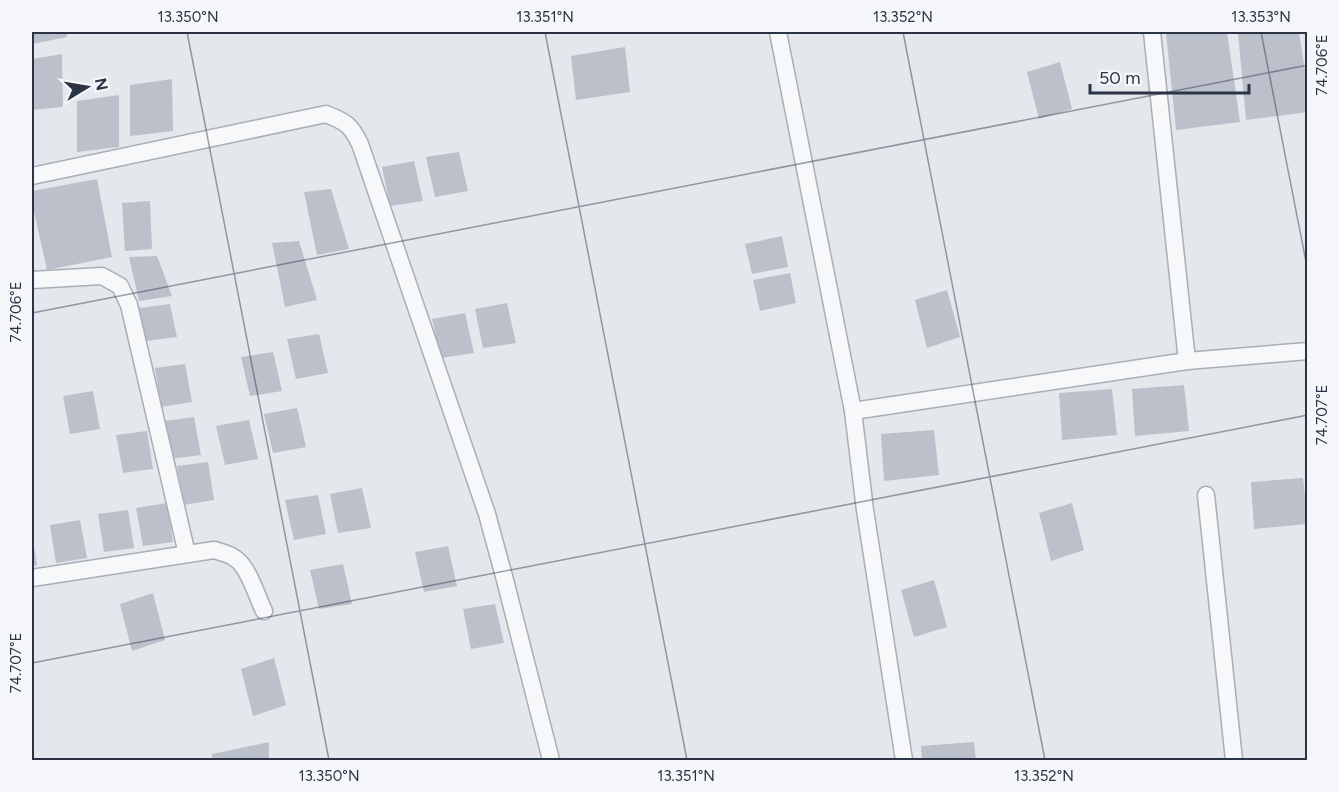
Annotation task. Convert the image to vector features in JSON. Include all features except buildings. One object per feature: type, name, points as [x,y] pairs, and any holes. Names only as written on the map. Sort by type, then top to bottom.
[{"type":"street","points":[[778,32],[854,411],[865,510],[904,760]]},
{"type":"street","points":[[1152,32],[1187,361]]},
{"type":"street","points":[[32,176],[326,114],[340,119],[352,128],[360,144],[487,514],[551,760]]},
{"type":"street","points":[[32,280],[102,276],[120,286],[129,304],[187,554]]},
{"type":"street","points":[[854,411],[1187,361],[1308,351]]},
{"type":"street","points":[[1206,495],[1234,760]]},
{"type":"street","points":[[32,578],[214,550],[237,559],[244,568],[264,611]]}]
